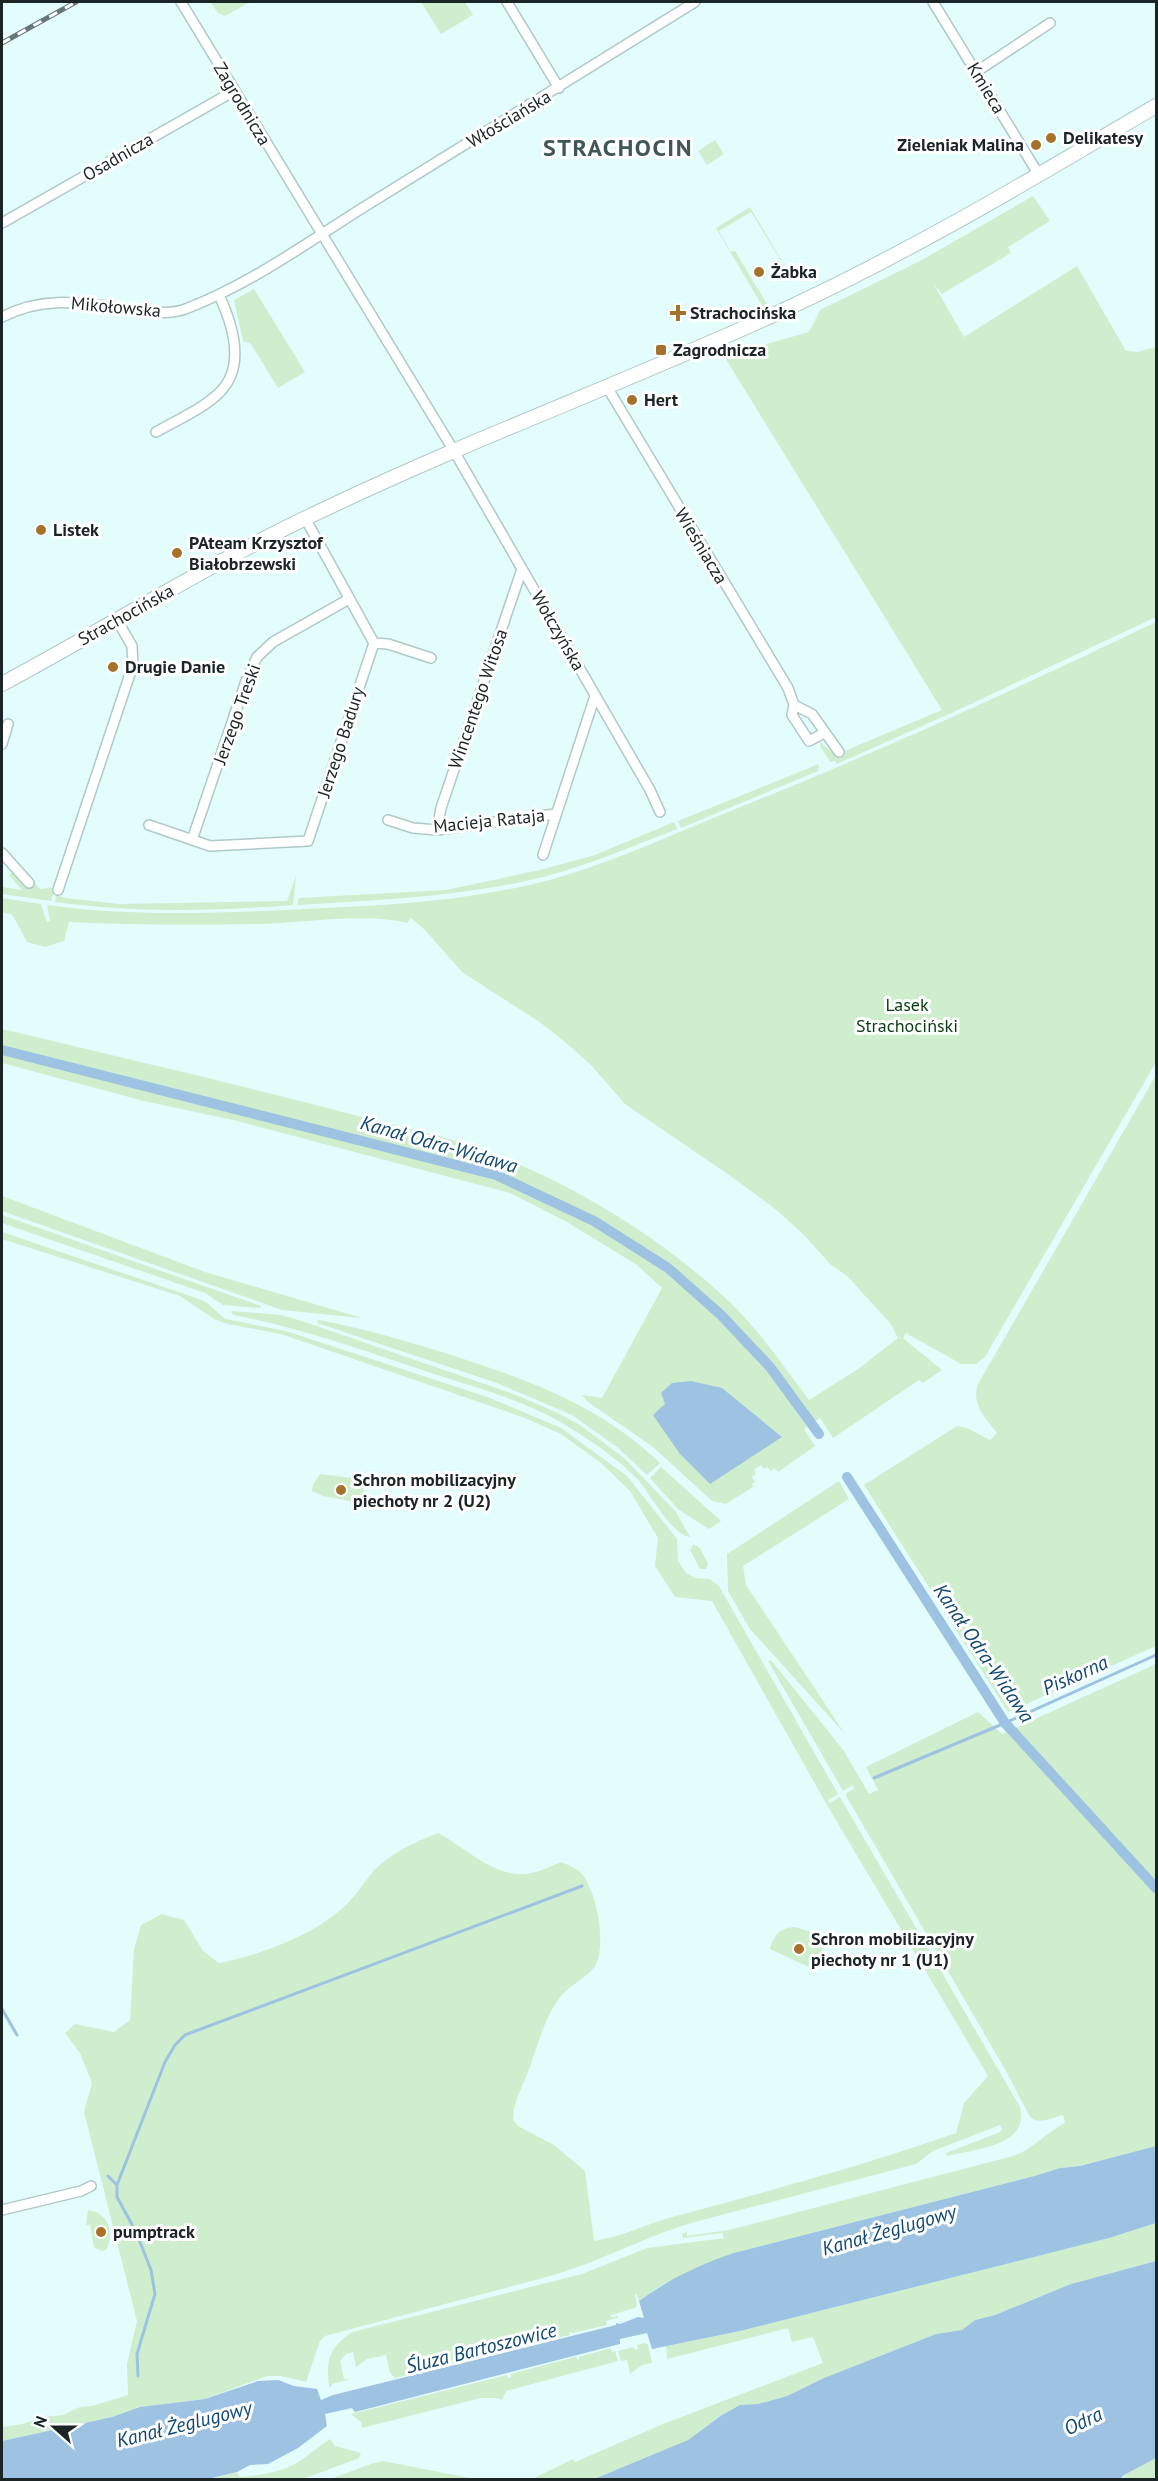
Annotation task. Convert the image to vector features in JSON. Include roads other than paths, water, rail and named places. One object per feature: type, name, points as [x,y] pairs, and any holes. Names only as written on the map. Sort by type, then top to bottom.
[{"type":"main road","name":"Strachocińska","points":[[2,684],[305,518],[454,451],[753,324],[860,273],[939,232],[1156,106]]},
{"type":"street","name":"Zagrodnicza","points":[[181,2],[454,451]]},
{"type":"street","points":[[507,2],[559,88]]},
{"type":"street","name":"Włościańska","points":[[322,235],[695,2]]},
{"type":"street","name":"Kmieca","points":[[933,2],[1039,175]]},
{"type":"street","points":[[976,72],[1050,23]]},
{"type":"street","name":"Osadnicza","points":[[2,223],[234,91]]},
{"type":"street","name":"Mikołowska","points":[[2,317],[27,306],[45,302],[162,312],[180,311],[219,295],[322,235]]},
{"type":"street","points":[[156,432],[208,402],[221,391],[229,379],[234,364],[234,348],[225,308],[219,295]]},
{"type":"street","name":"Wieśniacza","points":[[607,387],[788,688],[794,705],[792,715],[809,741],[824,733]]},
{"type":"street","name":"Wołczyńska","points":[[454,451],[650,790],[660,812]]},
{"type":"street","points":[[305,518],[374,643],[388,644],[431,658]]},
{"type":"street","name":"Wincentego Witosa","points":[[437,830],[441,808],[522,569]]},
{"type":"street","name":"Jerzego Treski","points":[[192,840],[246,681],[257,657],[273,642],[349,599]]},
{"type":"street","points":[[58,890],[134,665],[132,646],[117,620]]},
{"type":"street","name":"Jerzego Badury","points":[[192,840],[210,846],[308,842],[374,643]]},
{"type":"street","points":[[543,855],[595,696]]},
{"type":"street","name":"Wieśniacza","points":[[794,705],[812,714],[839,752]]},
{"type":"street","points":[[2,744],[8,724]]},
{"type":"street","name":"Macieja Rataja","points":[[388,820],[413,828],[437,830],[555,814]]},
{"type":"street","points":[[149,825],[192,840]]},
{"type":"street","points":[[2,853],[29,883]]},
{"type":"street","points":[[2,2210],[81,2191],[91,2186]]},
{"type":"water","points":[[691,1381],[722,1388],[782,1437],[710,1484],[680,1454],[653,1415],[665,1404],[661,1393],[672,1383]]},
{"type":"water","name":"Kanał Żeglugowy","points":[[1156,2146],[1156,2223],[1109,2238],[740,2331],[652,2349],[647,2333],[620,2339],[620,2344],[355,2412],[352,2408],[325,2414],[327,2426],[298,2448],[268,2464],[250,2465],[237,2472],[208,2479],[2,2479],[2,2441],[112,2417],[140,2407],[205,2399],[258,2381],[278,2380],[294,2386],[317,2389],[321,2400],[333,2395],[616,2325],[616,2323],[620,2324],[638,2317],[644,2318],[639,2301],[685,2273],[734,2253],[1060,2168],[1080,2166]]},
{"type":"water","name":"Odra","points":[[1156,2261],[1156,2458],[1120,2479],[594,2479],[688,2440],[740,2405],[758,2404],[787,2396],[824,2378],[936,2334],[962,2330],[975,2320],[995,2315],[1071,2284]]},
{"type":"waterway","name":"Kanał Odra-Widawa","points":[[2,1050],[496,1175],[594,1221],[668,1268],[721,1315],[770,1367],[819,1434]]},
{"type":"waterway","name":"Kanał Odra-Widawa","points":[[847,1477],[1005,1723],[1156,1888]]},
{"type":"waterway","name":"Piskorna","points":[[874,1778],[1005,1723],[1156,1655]]},
{"type":"waterway","points":[[138,2376],[137,2354],[155,2294],[151,2270],[136,2232],[117,2197],[117,2185],[165,2062],[175,2045],[185,2035],[582,1886]]},
{"type":"waterway","points":[[2,2009],[17,2035]]},
{"type":"waterway","points":[[108,2176],[117,2185]]},
{"type":"railway","points":[[2,43],[76,2]]},
{"type":"place","name":"Delikatesy","points":[[1051,138]]},
{"type":"place","name":"Zieleniak Malina","points":[[1036,145]]},
{"type":"place","name":"Żabka","points":[[759,272]]},
{"type":"place","name":"Strachocińska","points":[[678,313]]},
{"type":"place","name":"Zagrodnicza","points":[[661,350]]},
{"type":"place","name":"Hert","points":[[632,400]]},
{"type":"place","name":"Listek","points":[[41,530]]},
{"type":"place","name":"PAteam Krzysztof Białobrzewski","points":[[177,553]]},
{"type":"place","name":"Drugie Danie","points":[[113,667]]},
{"type":"place","name":"Schron mobilizacyjny piechoty nr 2 (U2)","points":[[341,1490]]},
{"type":"place","name":"Schron mobilizacyjny piechoty nr 1 (U1)","points":[[799,1949]]},
{"type":"place","name":"pumptrack","points":[[101,2232]]},
{"type":"district","name":"STRACHOCIN","points":[[618,148]]},
{"type":"park label","name":"Lasek Strachociński","points":[[907,1015]]},
{"type":"water label","name":"Śluza Bartoszowice","points":[[481,2348]]}]
